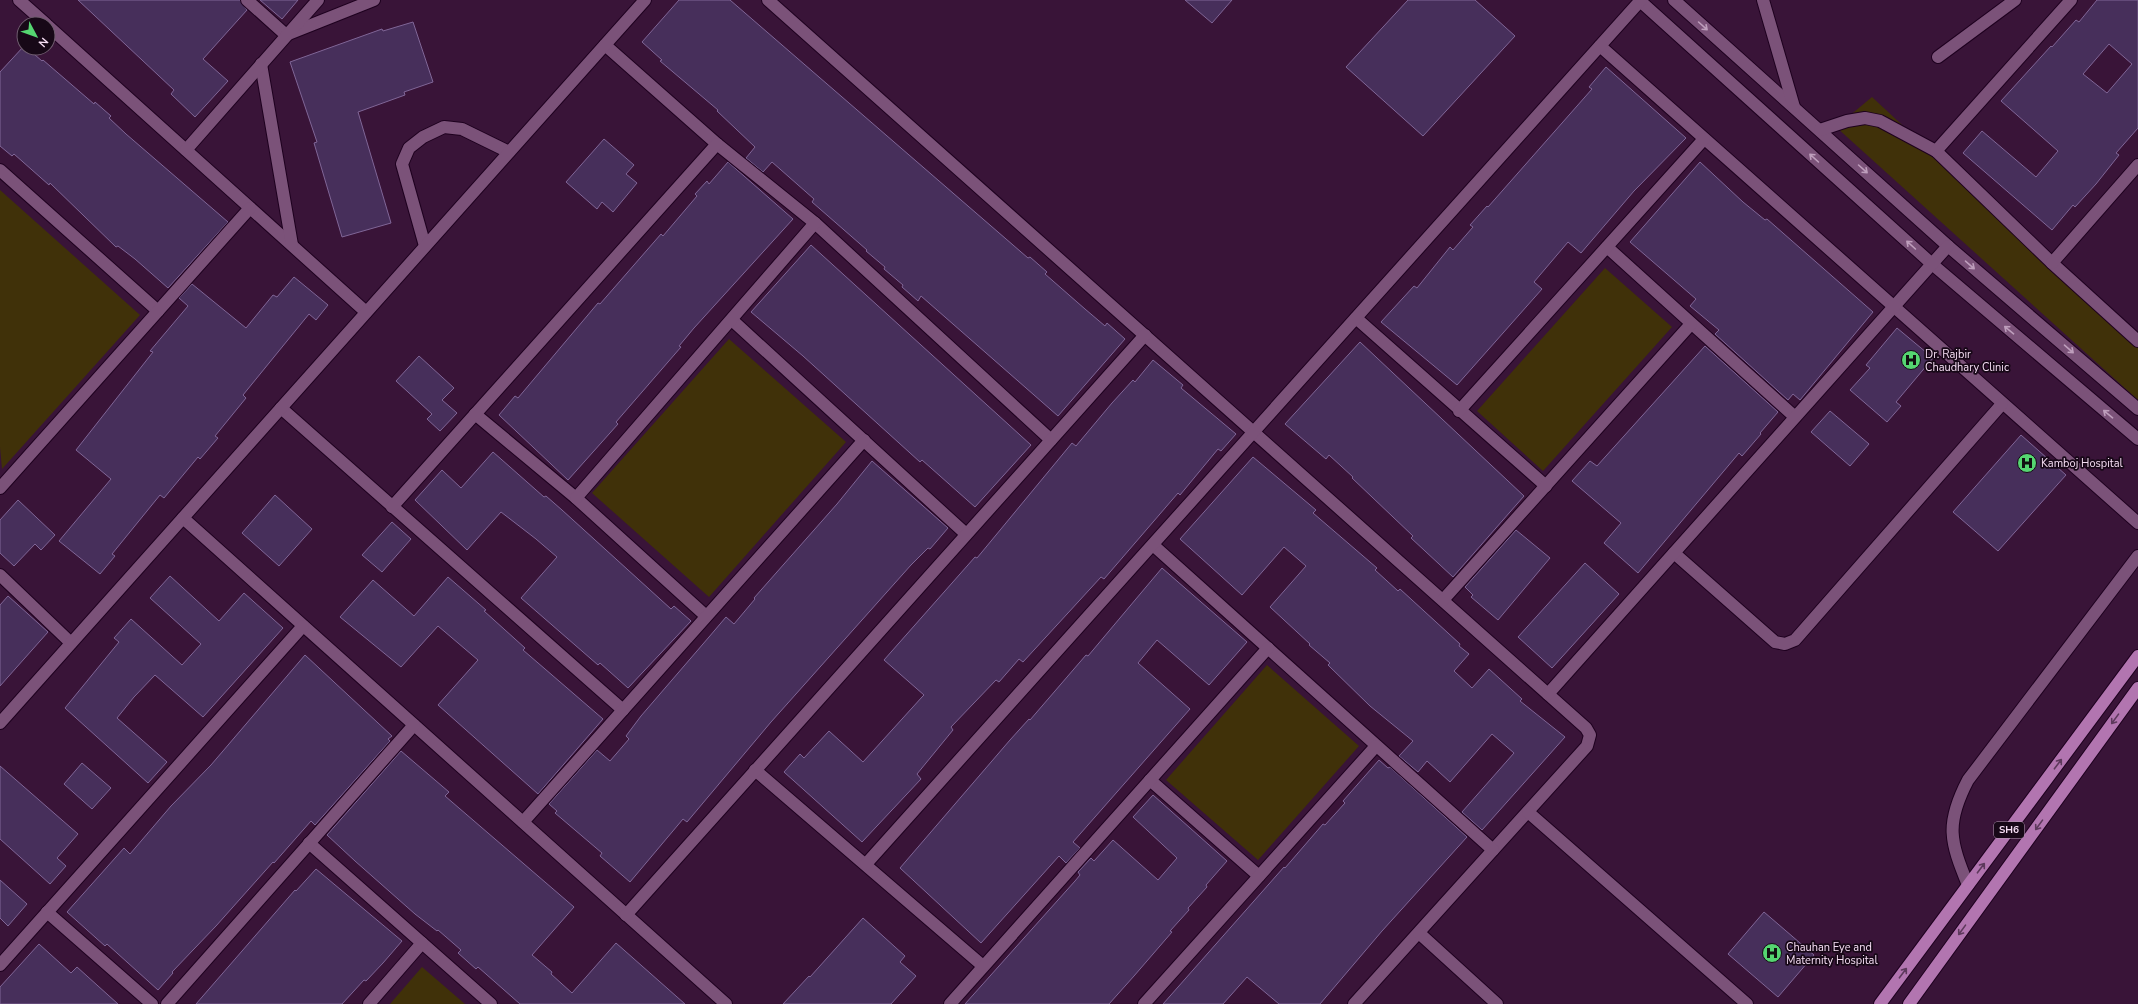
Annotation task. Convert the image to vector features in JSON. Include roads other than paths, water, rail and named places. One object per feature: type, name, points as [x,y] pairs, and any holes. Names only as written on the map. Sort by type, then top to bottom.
[{"type":"main road","name":"SH6","points":[[1880,1004],[2138,656]]},
{"type":"main road","name":"SH6","points":[[1909,1004],[2138,688]]},
{"type":"street","points":[[19,0],[37,16]]},
{"type":"street","points":[[247,0],[286,35]]},
{"type":"street","points":[[186,150],[318,0]]},
{"type":"street","points":[[286,35],[374,0]]},
{"type":"street","points":[[0,723],[645,0]]},
{"type":"street","points":[[768,0],[1586,728],[1590,735],[1587,746],[1354,1004]]},
{"type":"street","points":[[866,864],[1640,0],[1932,264],[2138,439]]},
{"type":"street","points":[[1763,0],[1794,107]]},
{"type":"street","points":[[1938,57],[2015,0]]},
{"type":"street","points":[[1936,151],[2071,0]]},
{"type":"street","points":[[1682,2],[1794,107],[1948,246],[2138,409]]},
{"type":"street","points":[[56,33],[366,312]]},
{"type":"street","points":[[605,44],[718,144],[815,223],[1051,440]]},
{"type":"street","points":[[1600,46],[2138,523]]},
{"type":"street","points":[[261,64],[292,245]]},
{"type":"street","points":[[1820,130],[1847,121],[1865,118],[1880,121],[1936,151],[2052,263],[2138,341]]},
{"type":"street","points":[[425,246],[402,164],[409,148],[423,137],[444,127],[462,129],[509,152]]},
{"type":"street","points":[[1459,411],[1704,139]]},
{"type":"street","points":[[392,507],[718,144]]},
{"type":"street","points":[[2052,263],[2138,165]]},
{"type":"street","points":[[0,170],[158,311]]},
{"type":"street","points":[[0,488],[250,208]]},
{"type":"street","points":[[576,498],[815,223]]},
{"type":"street","points":[[1548,694],[1948,246]]},
{"type":"street","points":[[1607,247],[1795,417]]},
{"type":"street","points":[[1356,318],[1459,411],[1546,486]]},
{"type":"street","points":[[732,320],[966,534]]},
{"type":"street","points":[[1443,600],[1691,324]]},
{"type":"street","points":[[626,914],[1145,335]]},
{"type":"street","points":[[1674,553],[1775,642],[1785,644],[1795,640],[2002,404]]},
{"type":"street","points":[[281,408],[622,710]]},
{"type":"street","points":[[475,414],[576,498],[706,616]]},
{"type":"street","points":[[523,822],[864,440]]},
{"type":"street","points":[[183,518],[726,1004]]},
{"type":"street","points":[[1153,545],[1493,850]]},
{"type":"street","points":[[1968,885],[1955,853],[1952,825],[1957,802],[1968,780],[2138,556]]},
{"type":"street","points":[[0,575],[71,643]]},
{"type":"street","points":[[0,965],[303,626]]},
{"type":"street","points":[[950,1004],[1268,648]]},
{"type":"street","points":[[167,1004],[414,725]]},
{"type":"street","points":[[1144,1004],[1376,746]]},
{"type":"street","points":[[755,770],[983,966]]},
{"type":"street","points":[[1150,780],[1259,876]]},
{"type":"street","points":[[1528,812],[1747,1004]]},
{"type":"street","points":[[309,843],[491,1004]]},
{"type":"street","points":[[47,912],[152,1004]]},
{"type":"street","points":[[1418,933],[1497,1004]]},
{"type":"street","points":[[369,1004],[422,943]]},
{"type":"place","name":"Dr. Rajbir Chaudhary Clinic","points":[[1911,360]]},
{"type":"place","name":"Kamboj Hospital","points":[[2027,463]]},
{"type":"place","name":"Chauhan Eye and Maternity Hospital","points":[[1772,953]]}]
